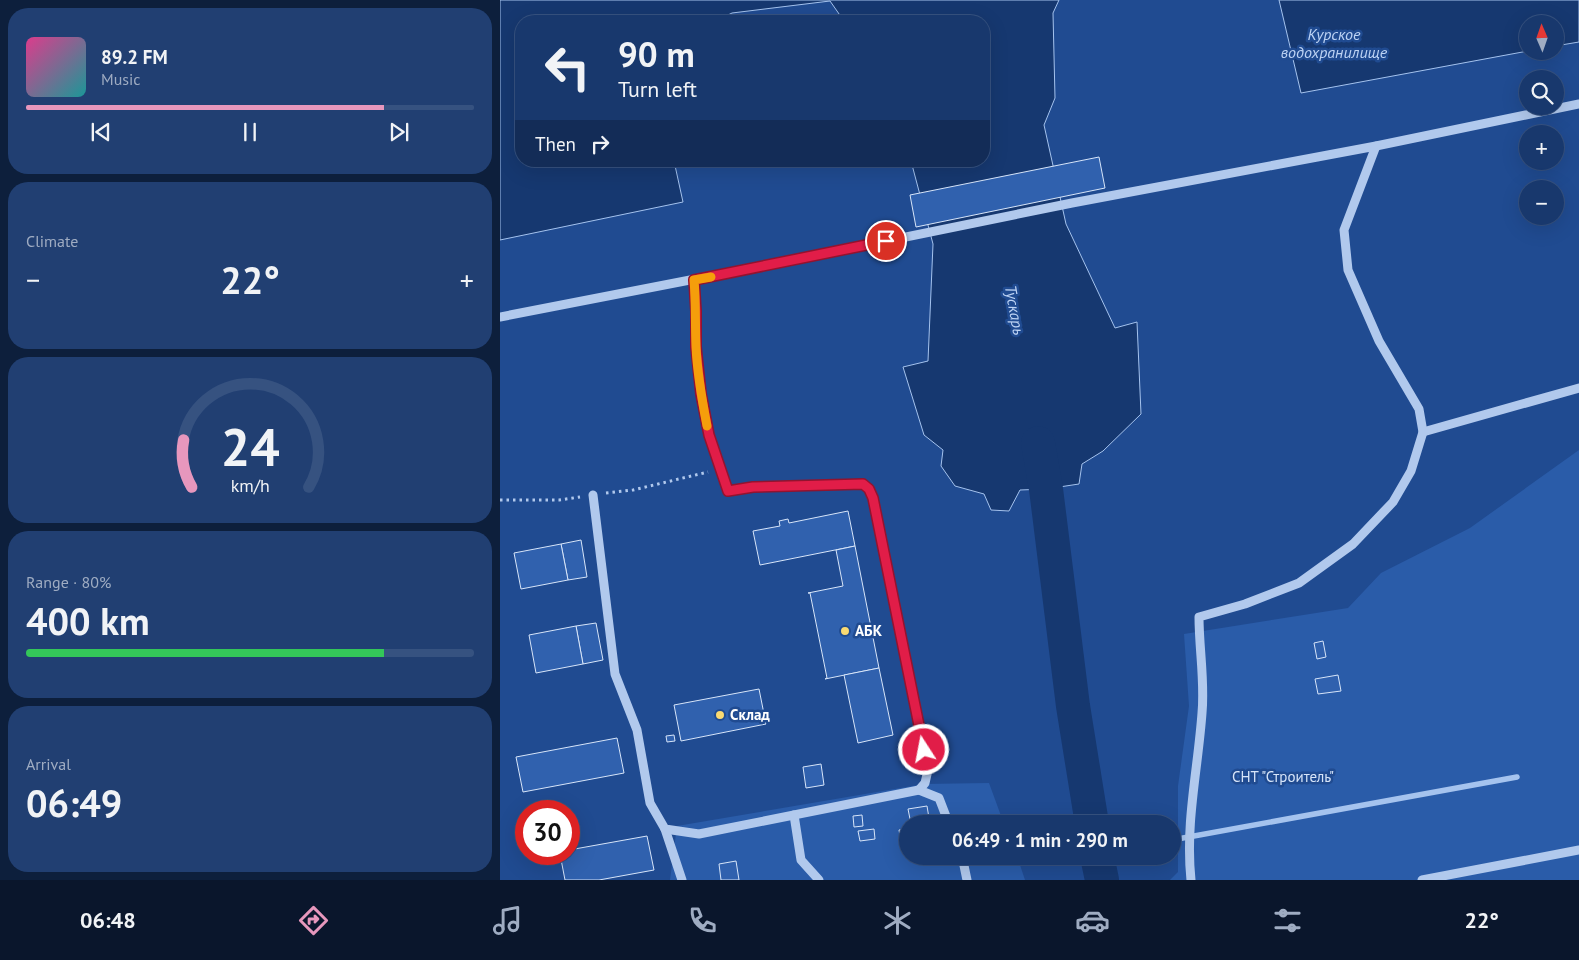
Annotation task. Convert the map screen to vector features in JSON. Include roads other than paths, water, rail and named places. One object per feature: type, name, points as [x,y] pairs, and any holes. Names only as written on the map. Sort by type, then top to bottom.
[{"type":"street","points":[[500,317],[694,280],[1072,203],[1376,146],[1579,104]]},
{"type":"street","points":[[1191,880],[1188,854],[1191,803],[1203,711],[1199,617],[1245,604],[1299,583],[1353,544],[1393,502],[1411,471],[1422,432],[1419,409],[1379,341],[1348,270],[1344,230],[1376,146]]},
{"type":"street","points":[[694,280],[696,347],[701,394],[709,435],[728,491],[753,487],[863,484],[869,489],[873,498],[928,770],[925,783],[919,790]]},
{"type":"street","points":[[1422,432],[1579,388]]},
{"type":"street","points":[[593,495],[616,674],[637,730],[650,803],[665,829],[682,880]]},
{"type":"street","points":[[665,829],[699,834],[919,790],[939,798],[946,815]]},
{"type":"street","points":[[794,815],[801,860],[819,880]]},
{"type":"street","points":[[1422,880],[1579,850]]},
{"type":"street","points":[[964,865],[967,880]]},
{"type":"water","name":"Тускарь","points":[[500,0],[1059,0],[1053,13],[1055,98],[1044,125],[1066,224],[1115,328],[1137,322],[1141,414],[1103,451],[1082,464],[1079,484],[1046,489],[1020,490],[1009,511],[991,510],[984,494],[955,486],[941,466],[943,450],[924,435],[903,367],[928,361],[933,244],[913,167],[990,167],[990,15],[840,15],[830,1],[728,15],[515,15],[515,167],[675,167],[683,202],[500,240]]},
{"type":"water","name":"Курское водохранилище","points":[[1279,0],[1579,0],[1579,42],[1564,44],[1564,15],[1519,15],[1519,53],[1301,93]]},
{"type":"waterway","points":[[1038,443],[1046,489],[1073,706],[1091,815]]},
{"type":"waterway","points":[[1181,838],[1517,777]]},
{"type":"waterway","points":[[1099,865],[1102,880]]},
{"type":"place","name":"АБК","points":[[845,631]]},
{"type":"place","name":"Склад","points":[[720,715]]},
{"type":"park label","name":"СНТ \"Строитель\"","points":[[1283,777]]}]
